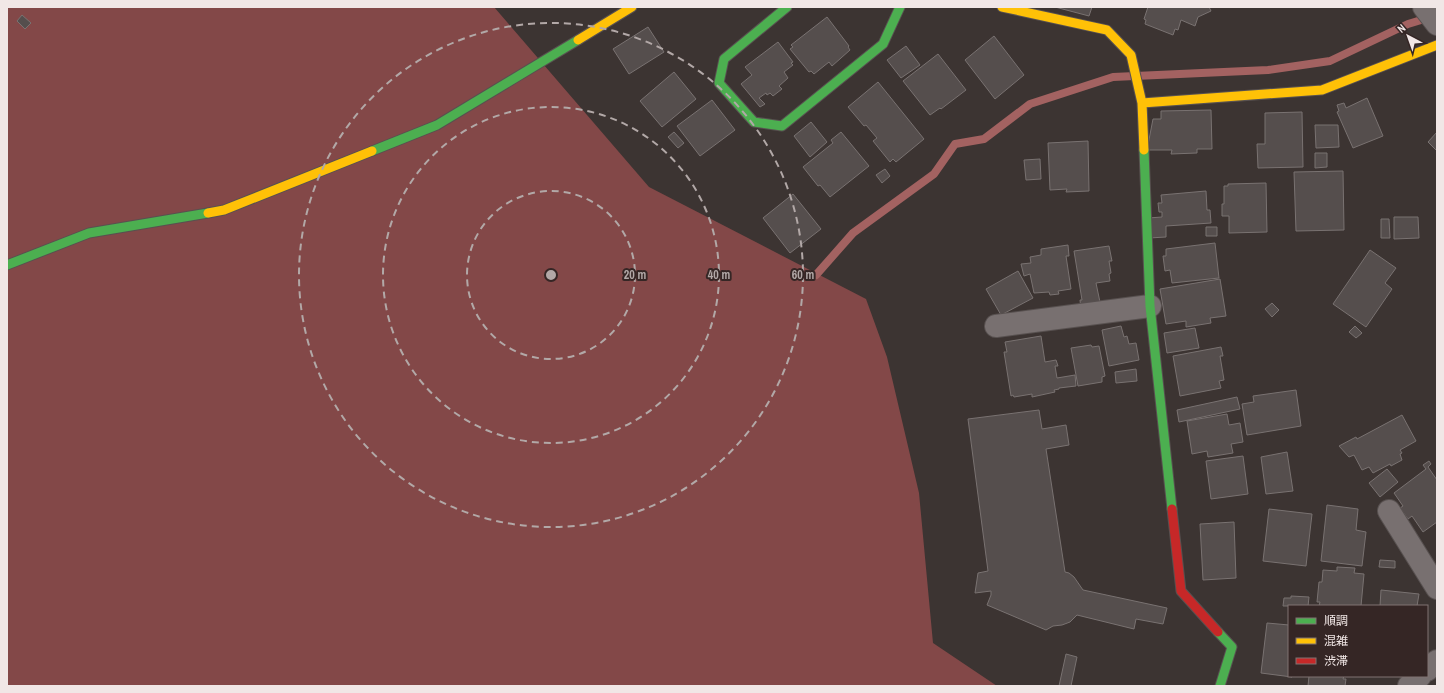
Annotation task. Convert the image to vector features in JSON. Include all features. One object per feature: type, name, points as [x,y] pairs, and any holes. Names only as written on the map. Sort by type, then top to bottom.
[{"type":"street","points":[[7,265],[89,234],[224,210],[437,125],[632,7]]},
{"type":"street","points":[[787,7],[724,59],[719,83],[754,122],[782,126],[883,44],[900,7]]},
{"type":"street","points":[[1002,7],[1107,30],[1130,55],[1142,103],[1150,306],[1181,591],[1232,647],[1220,686]]},
{"type":"street","points":[[1424,7],[1437,24]]},
{"type":"street","points":[[1142,103],[1322,90],[1437,45]]},
{"type":"street","points":[[996,326],[1150,306]]},
{"type":"street","points":[[1389,511],[1437,588]]},
{"type":"street","points":[[1428,669],[1437,662]]},
{"type":"street","points":[[1409,686],[1419,677]]},
{"type":"shaded area","points":[[7,7],[494,7],[649,187],[866,299],[887,357],[919,493],[933,643],[997,686],[7,686]]},
{"type":"building","points":[[1055,7],[1092,7],[1089,16]]},
{"type":"building","points":[[1148,7],[1209,7],[1211,11],[1198,17],[1195,26],[1181,20],[1178,30],[1175,29],[1173,35],[1145,24],[1146,20],[1144,19]]},
{"type":"building","points":[[22,15],[31,23],[25,29],[17,21]]},
{"type":"building","points":[[827,17],[849,46],[848,47],[850,50],[832,66],[829,62],[814,74],[811,71],[809,72],[790,49],[793,47],[791,45]]},
{"type":"building","points":[[648,27],[664,52],[629,74],[613,49]]},
{"type":"building","points":[[994,36],[1024,75],[995,99],[965,60]]},
{"type":"building","points":[[778,42],[793,62],[791,63],[793,65],[784,72],[788,78],[779,86],[782,89],[773,96],[770,93],[767,95],[766,93],[759,98],[765,104],[760,107],[741,84],[752,75],[745,67]]},
{"type":"building","points":[[906,46],[920,65],[901,78],[887,60]]},
{"type":"building","points":[[938,54],[966,90],[941,109],[940,108],[930,115],[903,81]]},
{"type":"building","points":[[674,72],[696,99],[662,127],[640,101]]},
{"type":"building","points":[[878,82],[924,139],[896,162],[893,159],[890,162],[873,141],[877,138],[866,125],[864,126],[848,107]]},
{"type":"building","points":[[1367,98],[1383,136],[1353,148],[1337,112],[1339,111],[1337,105],[1344,103],[1346,108]]},
{"type":"building","points":[[712,100],[735,130],[700,156],[677,126]]},
{"type":"building","points":[[1211,110],[1212,149],[1197,149],[1197,153],[1171,154],[1172,150],[1147,150],[1153,119],[1161,119],[1161,111]]},
{"type":"building","points":[[1302,112],[1303,167],[1258,168],[1257,144],[1265,144],[1265,113]]},
{"type":"building","points":[[811,122],[827,142],[810,157],[794,136]]},
{"type":"building","points":[[1315,125],[1338,125],[1339,147],[1316,148]]},
{"type":"building","points":[[674,132],[684,143],[678,148],[668,137]]},
{"type":"building","points":[[841,132],[869,166],[830,197],[820,185],[818,186],[803,167],[833,143],[831,140]]},
{"type":"building","points":[[1437,132],[1437,151],[1428,142]]},
{"type":"building","points":[[1088,141],[1089,191],[1066,192],[1067,189],[1050,190],[1048,143]]},
{"type":"building","points":[[1315,153],[1327,153],[1327,167],[1315,168]]},
{"type":"building","points":[[1040,159],[1041,179],[1026,180],[1024,160]]},
{"type":"building","points":[[885,169],[890,176],[882,183],[876,175]]},
{"type":"building","points":[[1343,171],[1344,230],[1296,231],[1294,172]]},
{"type":"building","points":[[1266,183],[1267,232],[1229,233],[1229,216],[1222,216],[1224,186],[1228,186],[1228,184]]},
{"type":"building","points":[[1206,191],[1207,210],[1210,210],[1211,223],[1166,226],[1166,237],[1149,238],[1148,218],[1162,217],[1162,212],[1159,212],[1158,203],[1162,203],[1161,195]]},
{"type":"building","points":[[793,194],[821,229],[790,253],[763,218]]},
{"type":"building","points":[[1394,217],[1418,217],[1419,238],[1394,239]]},
{"type":"building","points":[[1381,219],[1389,219],[1390,238],[1381,238]]},
{"type":"building","points":[[1206,227],[1217,227],[1217,236],[1206,236]]},
{"type":"building","points":[[1215,243],[1219,278],[1172,283],[1170,270],[1165,271],[1163,256],[1166,256],[1166,249]]},
{"type":"building","points":[[1068,245],[1069,256],[1066,256],[1071,289],[1058,291],[1059,294],[1050,295],[1049,292],[1034,293],[1030,274],[1024,276],[1021,264],[1031,263],[1030,257],[1041,255],[1041,249]]},
{"type":"building","points":[[1109,246],[1112,261],[1109,261],[1111,273],[1109,274],[1110,281],[1096,283],[1101,307],[1081,310],[1080,300],[1082,300],[1074,251]]},
{"type":"building","points":[[1370,250],[1396,268],[1385,283],[1392,289],[1366,327],[1333,304]]},
{"type":"building","points":[[1018,271],[1033,298],[1001,315],[986,289]]},
{"type":"building","points":[[1220,279],[1226,316],[1210,318],[1211,323],[1186,327],[1186,321],[1166,324],[1160,289]]},
{"type":"building","points":[[1272,303],[1279,310],[1272,317],[1265,309]]},
{"type":"building","points":[[1121,326],[1124,337],[1127,336],[1129,344],[1136,343],[1139,360],[1109,366],[1102,330]]},
{"type":"building","points":[[1355,326],[1362,333],[1356,338],[1349,332]]},
{"type":"building","points":[[1195,328],[1199,348],[1167,353],[1164,333]]},
{"type":"building","points":[[1041,336],[1045,362],[1056,360],[1058,366],[1055,366],[1057,378],[1075,375],[1076,386],[1059,388],[1054,390],[1055,392],[1032,397],[1032,394],[1014,397],[1013,395],[1011,396],[1004,352],[1007,352],[1005,342]]},
{"type":"building","points":[[1091,345],[1092,347],[1099,346],[1105,376],[1102,377],[1102,382],[1078,386],[1071,348]]},
{"type":"building","points":[[1221,347],[1223,356],[1220,356],[1224,380],[1219,381],[1221,388],[1180,396],[1173,356]]},
{"type":"building","points":[[1136,369],[1137,381],[1116,383],[1115,372]]},
{"type":"building","points":[[1296,390],[1301,426],[1247,435],[1242,404],[1254,402],[1253,396]]},
{"type":"building","points":[[1237,397],[1240,409],[1179,422],[1177,410]]},
{"type":"building","points":[[1039,410],[1042,429],[1066,425],[1069,445],[1046,449],[1065,572],[1074,577],[1083,590],[1167,608],[1163,624],[1136,619],[1134,629],[1077,615],[1070,622],[1053,626],[1046,630],[987,605],[991,591],[975,593],[978,573],[988,571],[968,419]]},
{"type":"building","points":[[1227,414],[1229,425],[1240,423],[1243,442],[1231,444],[1233,453],[1208,457],[1207,451],[1192,454],[1187,421]]},
{"type":"building","points":[[1402,415],[1416,441],[1400,450],[1402,453],[1400,454],[1402,460],[1391,466],[1390,464],[1373,473],[1369,467],[1362,470],[1354,455],[1349,457],[1339,446],[1356,437],[1357,439]]},
{"type":"building","points":[[1287,452],[1293,491],[1266,494],[1261,457]]},
{"type":"building","points":[[1243,456],[1248,494],[1211,499],[1206,461]]},
{"type":"building","points":[[1429,461],[1431,464],[1428,467],[1437,480],[1437,522],[1423,532],[1412,516],[1408,519],[1400,508],[1403,506],[1394,493],[1426,469],[1423,465]]},
{"type":"building","points":[[1387,469],[1398,482],[1380,497],[1369,483]]},
{"type":"building","points":[[1327,505],[1358,509],[1356,530],[1366,532],[1362,566],[1321,561]]},
{"type":"building","points":[[1269,509],[1312,514],[1306,566],[1263,561]]},
{"type":"building","points":[[1234,522],[1236,578],[1203,580],[1200,524]]},
{"type":"building","points":[[1380,560],[1395,561],[1395,568],[1379,567]]},
{"type":"building","points":[[1337,567],[1355,568],[1354,573],[1364,574],[1361,605],[1319,605],[1320,602],[1317,602],[1319,582],[1322,582],[1323,570],[1337,571]]},
{"type":"building","points":[[1381,590],[1419,594],[1417,605],[1380,605]]},
{"type":"building","points":[[1291,596],[1309,597],[1308,605],[1283,606],[1284,598],[1291,598]]},
{"type":"building","points":[[1267,623],[1288,625],[1288,676],[1261,673]]},
{"type":"building","points":[[1066,654],[1077,657],[1071,686],[1059,686]]},
{"type":"building","points":[[1309,677],[1344,677],[1343,679],[1346,679],[1345,686],[1308,686]]},
{"type":"waterway","points":[[816,275],[853,233],[934,174],[955,144],[984,139],[1030,104],[1113,77],[1268,70],[1330,61],[1408,24],[1431,17]]},
{"type":"traffic: fast","points":[[787,7],[724,59],[719,83],[754,122],[782,126],[883,44],[900,7]]},
{"type":"traffic: fast","points":[[372,151],[437,125],[578,40]]},
{"type":"traffic: fast","points":[[1144,150],[1150,306],[1172,509]]},
{"type":"traffic: fast","points":[[7,265],[89,233],[208,213]]},
{"type":"traffic: fast","points":[[1218,632],[1232,647],[1220,686]]},
{"type":"traffic: slow","points":[[578,40],[632,7]]},
{"type":"traffic: slow","points":[[1002,7],[1107,30],[1131,55],[1142,103],[1144,150]]},
{"type":"traffic: slow","points":[[1142,103],[1322,90],[1437,45]]},
{"type":"traffic: slow","points":[[208,213],[224,210],[372,151]]},
{"type":"traffic: jam","points":[[1172,509],[1181,591],[1218,632]]}]
